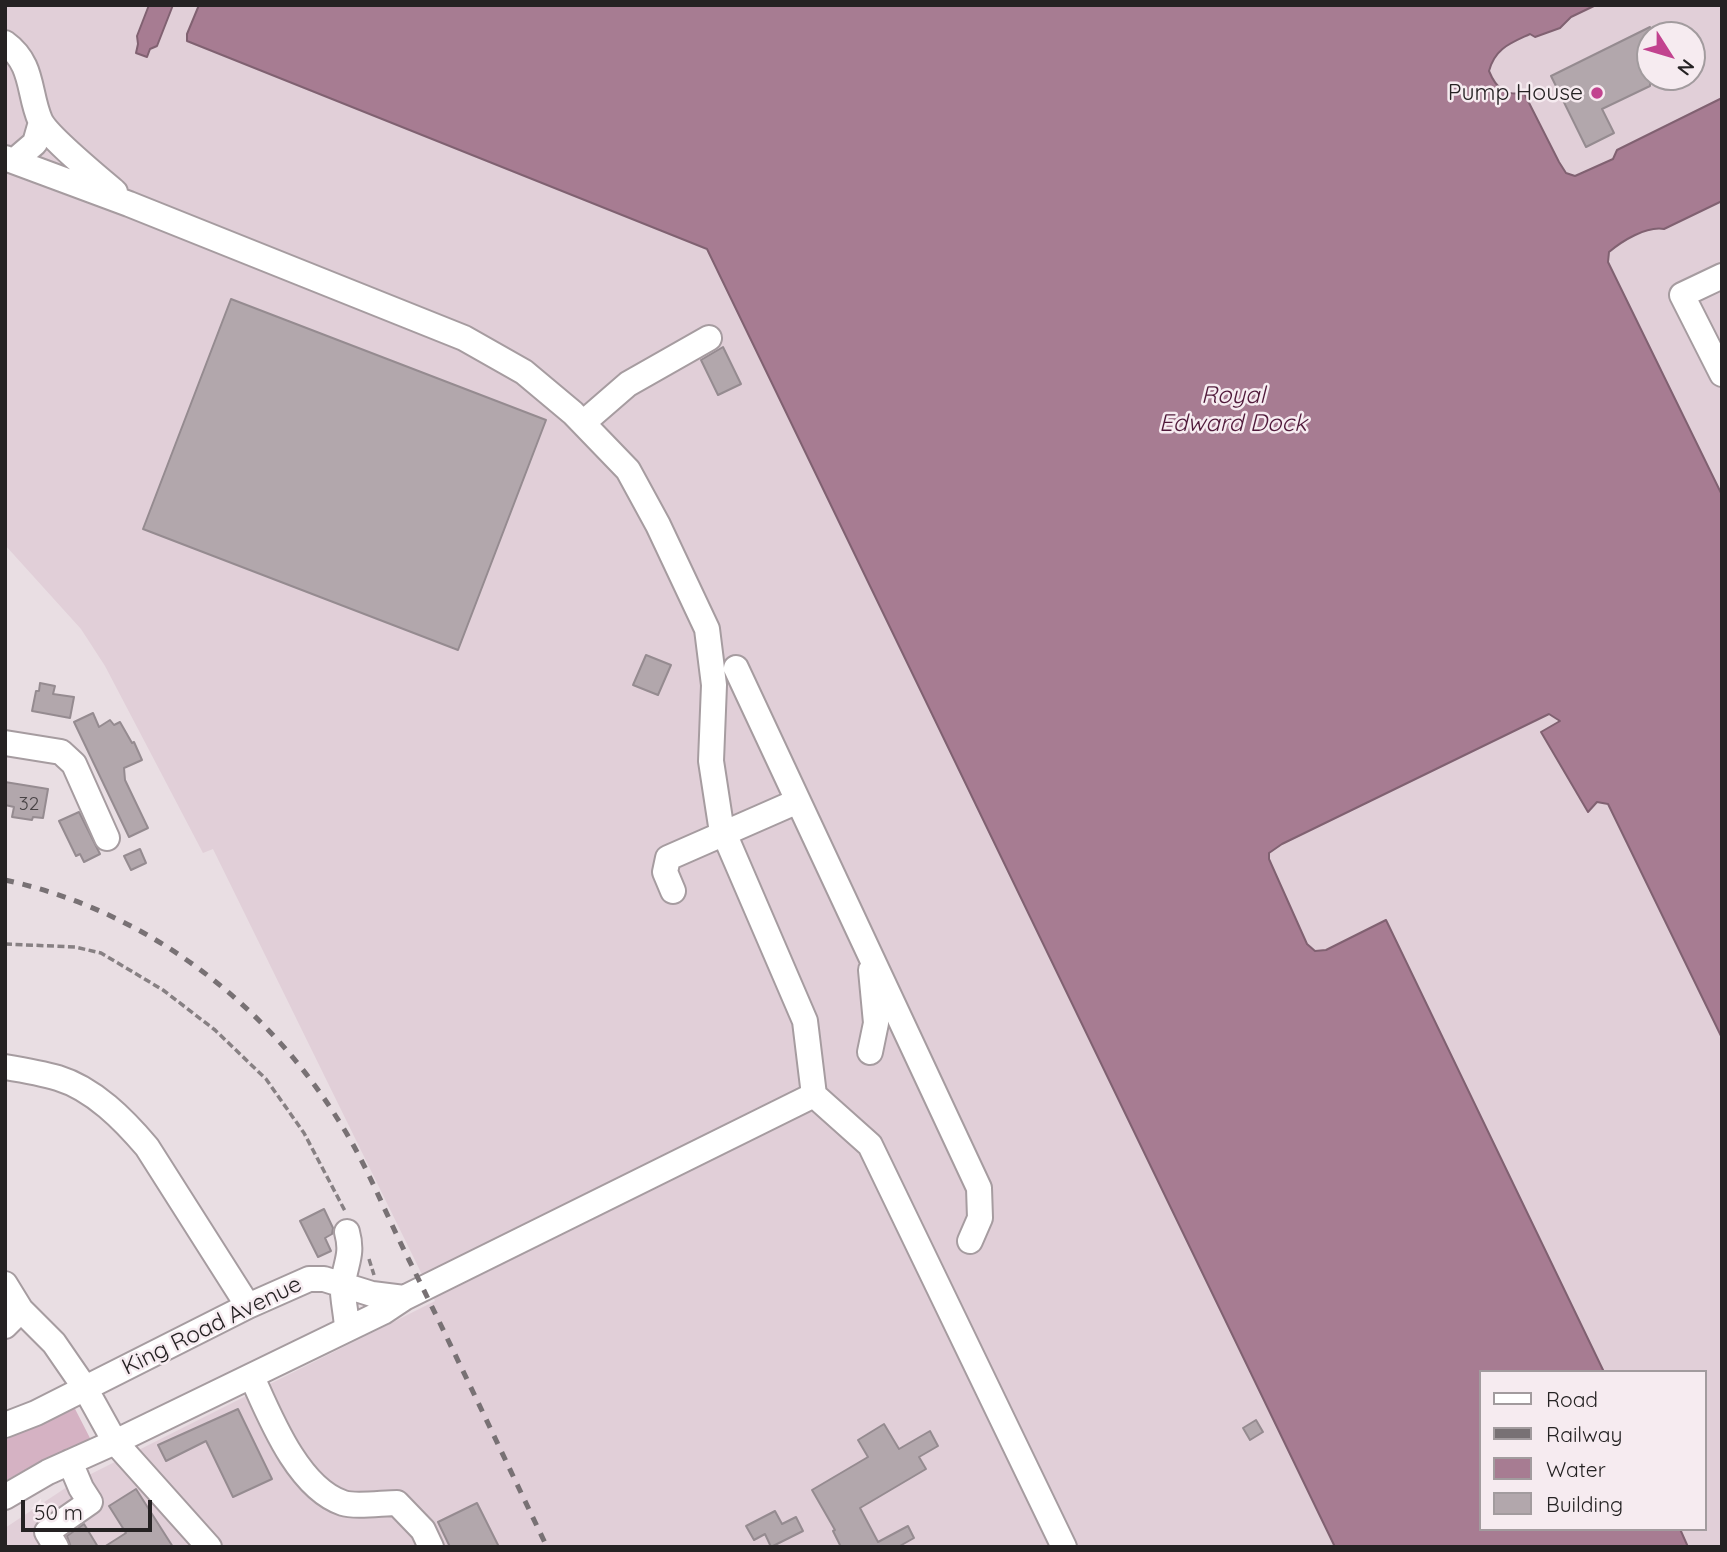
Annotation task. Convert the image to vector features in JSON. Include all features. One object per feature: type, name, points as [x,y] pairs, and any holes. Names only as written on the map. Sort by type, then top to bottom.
[{"type":"street","points":[[5,43],[15,51],[28,73],[41,122],[36,143],[10,159]]},
{"type":"street","points":[[41,122],[93,174],[129,204]]},
{"type":"street","points":[[10,159],[464,338],[524,372],[583,423],[628,470],[659,525],[707,629],[714,685],[711,761],[721,826],[805,1021],[814,1095],[870,1145],[1064,1547]]},
{"type":"street","points":[[1722,276],[1682,295],[1722,374]]},
{"type":"street","points":[[583,423],[628,384],[709,338]]},
{"type":"street","points":[[736,668],[979,1188],[980,1218],[970,1241]]},
{"type":"street","points":[[16,752],[61,752],[68,757],[74,764],[107,838]]},
{"type":"street","points":[[673,891],[665,872],[668,858],[798,801]]},
{"type":"street","points":[[869,952],[876,1023],[870,1052]]},
{"type":"street","points":[[5,1066],[60,1079],[84,1090],[129,1124],[147,1147],[248,1306]]},
{"type":"street","points":[[5,1497],[70,1462],[383,1312],[404,1298],[814,1095]]},
{"type":"street","points":[[347,1329],[342,1284],[350,1254],[348,1225]]},
{"type":"street","name":"King Road Avenue","points":[[5,1425],[309,1279],[324,1279],[372,1294],[404,1298]]},
{"type":"street","points":[[5,1284],[13,1318],[54,1343],[85,1388],[115,1442],[209,1547]]},
{"type":"street","points":[[252,1377],[278,1433],[310,1482],[343,1503],[397,1503],[423,1530],[430,1547]]},
{"type":"street","points":[[56,1547],[47,1532],[90,1502],[70,1462]]},
{"type":"path","points":[[5,944],[75,947],[101,953],[124,964],[163,990],[215,1030],[266,1079],[304,1132],[348,1225]]},
{"type":"path","points":[[365,1250],[374,1275],[372,1294]]},
{"type":"shaded area","points":[[5,5],[1722,5],[1722,1547],[5,1547],[5,1528],[73,1483],[435,1301],[213,849],[203,853],[105,666],[81,629],[5,545]]},
{"type":"shaded area","points":[[72,1403],[91,1440],[41,1461],[5,1481],[5,1440]]},
{"type":"water","points":[[149,5],[173,5],[157,46],[150,49],[147,57],[136,53],[137,36]]},
{"type":"water","name":"Royal Edward Dock","points":[[199,5],[1596,5],[1571,17],[1560,28],[1535,37],[1530,34],[1510,44],[1495,57],[1489,71],[1502,90],[1524,93],[1566,173],[1575,176],[1613,159],[1617,150],[1722,98],[1722,201],[1664,229],[1642,232],[1627,239],[1609,252],[1608,262],[1722,495],[1722,1038],[1608,804],[1597,802],[1588,812],[1541,732],[1560,721],[1549,714],[1282,844],[1269,853],[1269,859],[1307,944],[1315,951],[1326,950],[1386,920],[1603,1370],[1478,1370],[1478,1531],[1681,1531],[1688,1547],[1335,1547],[707,249],[187,41],[187,34]]},
{"type":"building","name":"Pump House","points":[[1636,34],[1636,91],[1640,91],[1602,109],[1614,133],[1586,147],[1551,76]]},
{"type":"building","points":[[231,299],[546,420],[458,650],[143,529]]},
{"type":"building","points":[[723,347],[741,384],[718,395],[701,360]]},
{"type":"building","points":[[646,655],[671,665],[658,695],[633,685]]},
{"type":"building","points":[[40,683],[55,686],[53,694],[74,697],[70,718],[32,711]]},
{"type":"building","points":[[93,713],[99,727],[110,720],[114,725],[120,722],[142,760],[124,768],[125,780],[148,828],[129,837],[74,722]]},
{"type":"building","points":[[5,782],[48,789],[43,818],[33,817],[32,820],[12,817],[14,807],[5,805]]},
{"type":"building","points":[[79,812],[100,854],[84,862],[80,854],[76,856],[59,821]]},
{"type":"building","points":[[140,849],[146,863],[131,870],[124,856]]},
{"type":"building","points":[[324,1209],[333,1228],[332,1234],[325,1238],[331,1251],[318,1257],[300,1221]]},
{"type":"building","points":[[238,1409],[272,1479],[233,1497],[206,1441],[166,1461],[158,1445]]},
{"type":"building","points":[[1256,1420],[1263,1432],[1250,1440],[1243,1428]]},
{"type":"building","points":[[884,1424],[899,1449],[930,1431],[938,1446],[919,1457],[926,1469],[860,1508],[878,1542],[908,1526],[914,1538],[898,1547],[841,1547],[833,1531],[835,1530],[812,1490],[868,1457],[858,1440]]},
{"type":"building","points":[[136,1489],[173,1547],[104,1547],[126,1533],[109,1506]]},
{"type":"building","points":[[477,1503],[499,1547],[450,1547],[438,1522]]},
{"type":"building","points":[[775,1511],[782,1524],[796,1517],[803,1531],[771,1547],[765,1534],[754,1540],[746,1526]]},
{"type":"building","points":[[84,1524],[98,1547],[71,1547],[67,1536]]},
{"type":"railway","points":[[5,880],[56,894],[105,913],[151,937],[195,966],[235,998],[273,1035],[307,1075],[337,1118],[366,1170],[547,1547]]},
{"type":"place","name":"Pump House","points":[[1597,93]]}]
